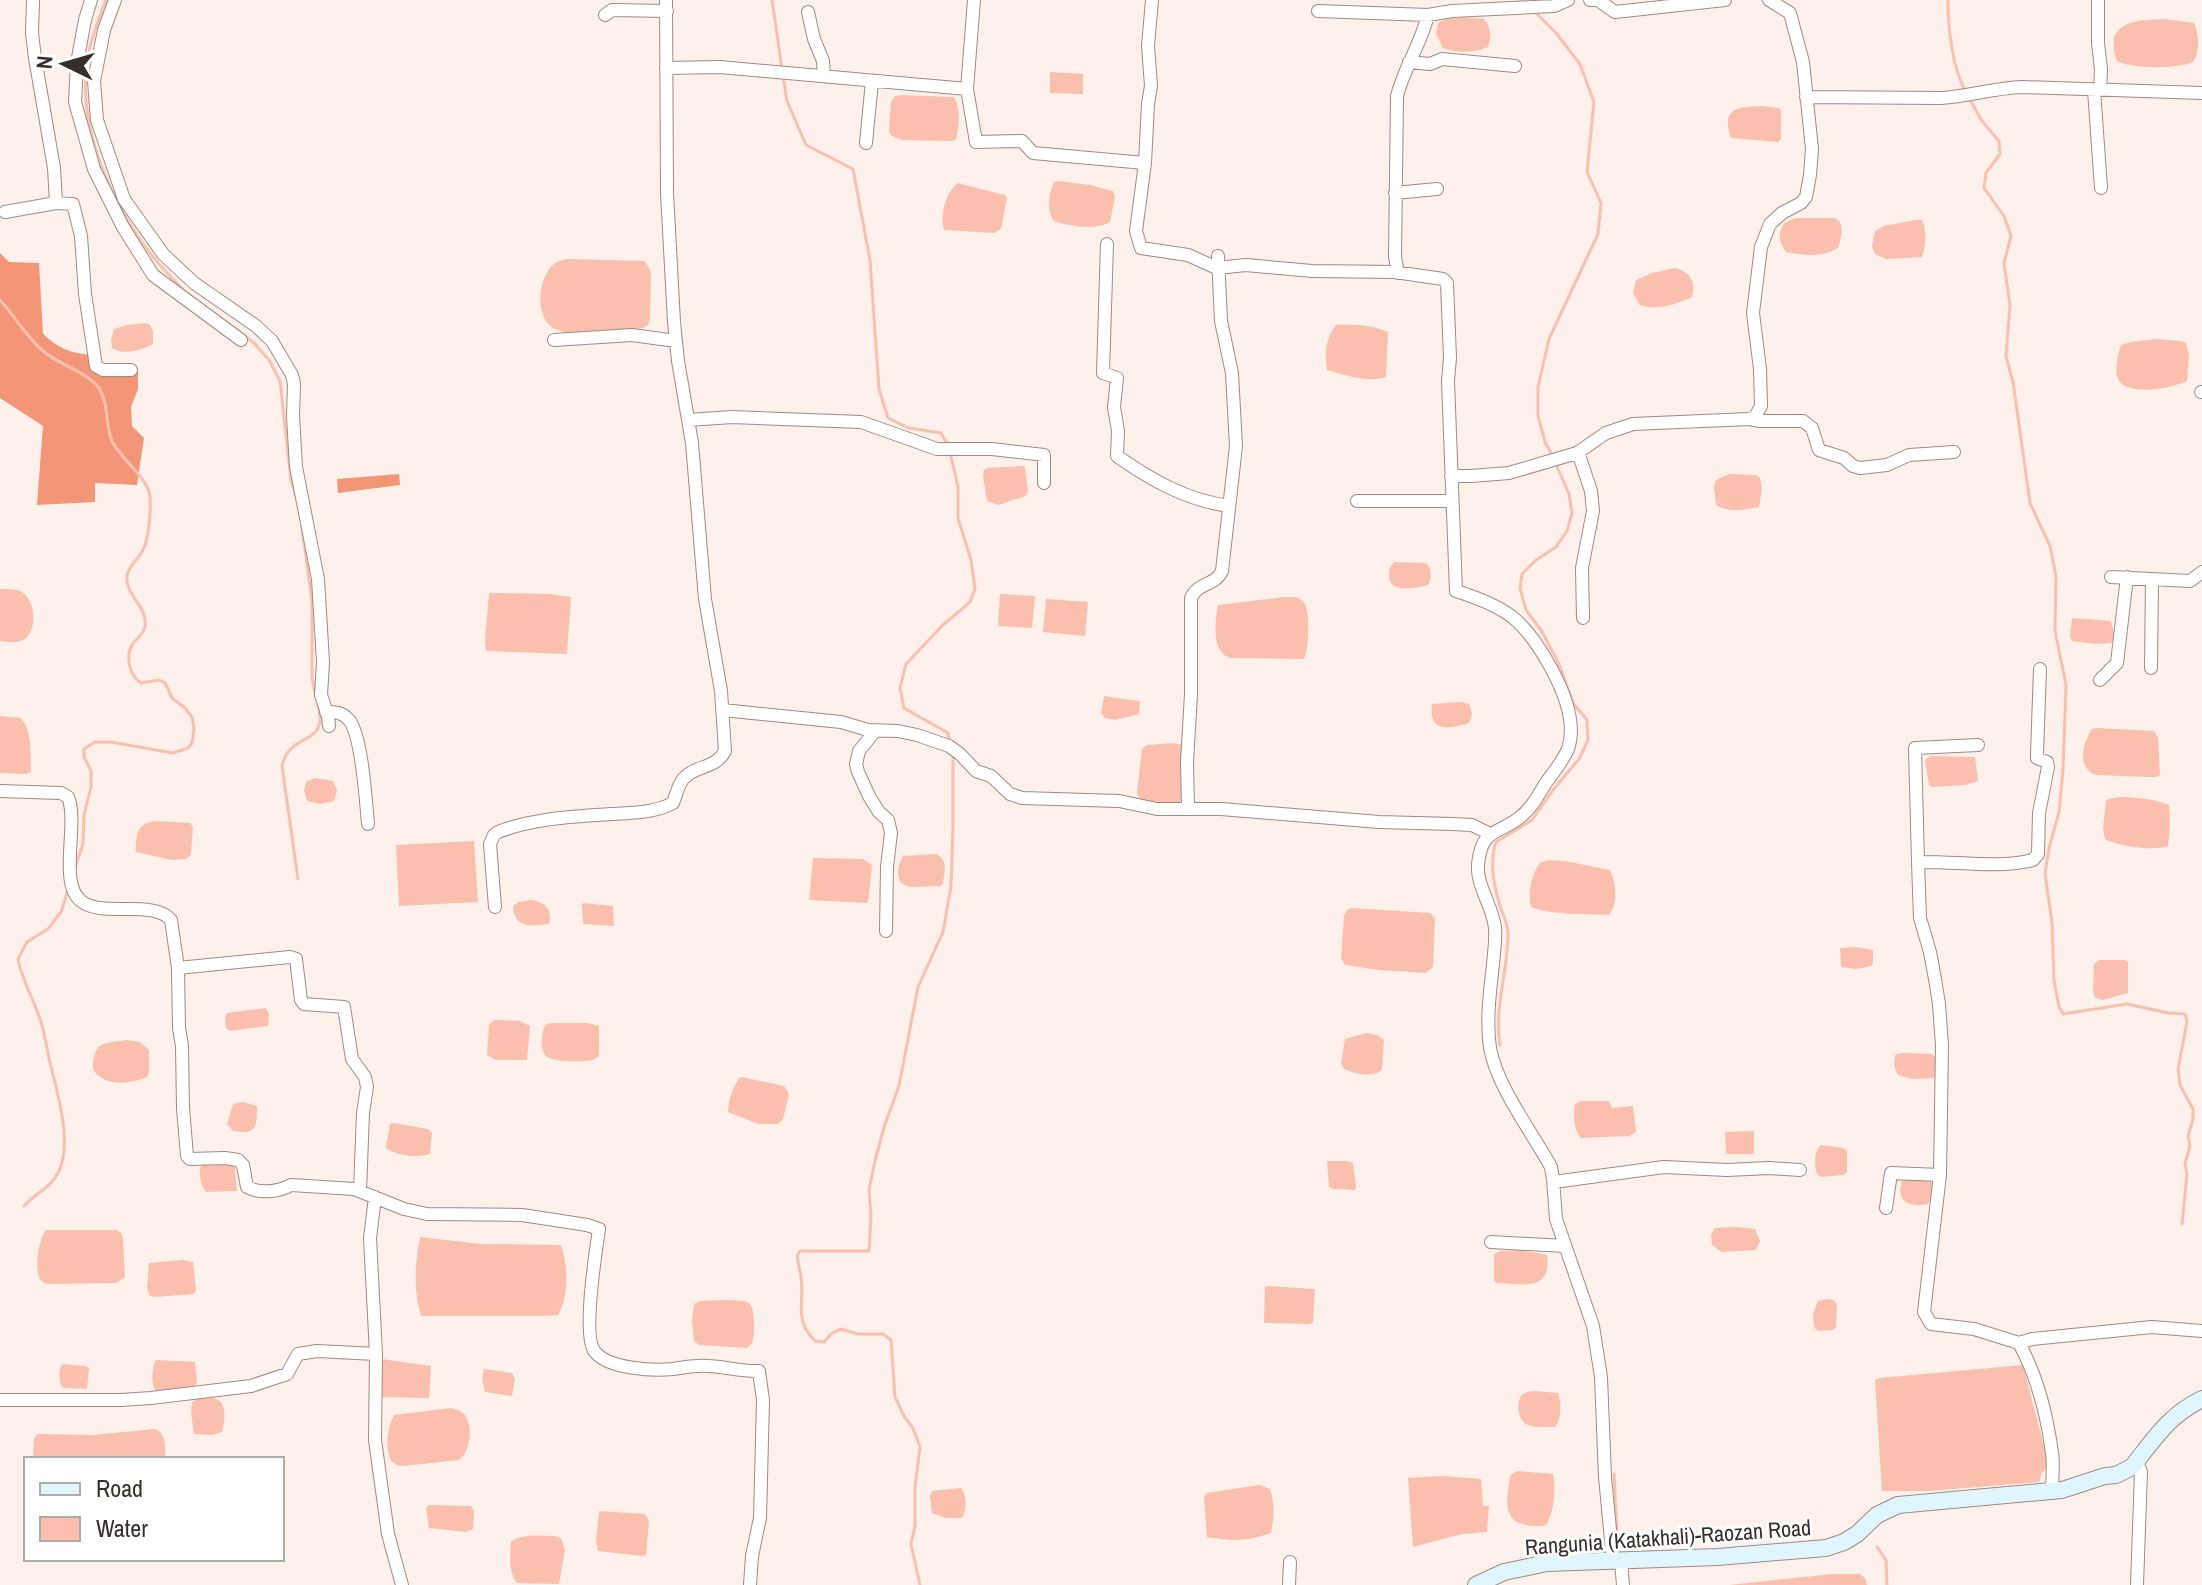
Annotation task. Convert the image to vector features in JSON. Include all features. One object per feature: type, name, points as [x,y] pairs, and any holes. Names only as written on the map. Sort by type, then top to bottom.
[{"type":"main road","name":"Rangunia (Katakhali)-Raozan Road","points":[[1476,1585],[1504,1572],[1547,1563],[1718,1557],[1826,1548],[1844,1542],[1877,1515],[1898,1505],[2062,1490],[2126,1472],[2173,1416],[2202,1399]]},
{"type":"street","points":[[33,0],[32,33],[54,168],[56,203]]},
{"type":"street","points":[[91,0],[77,63],[75,102],[94,169],[123,227],[153,275],[241,340]]},
{"type":"street","points":[[115,0],[104,30],[94,81],[97,120],[124,199],[163,254],[194,283],[256,326],[272,341],[292,375],[296,467],[318,579],[323,662],[321,695],[329,726]]},
{"type":"street","points":[[974,0],[967,89],[976,142],[1022,141],[1033,153],[1145,163]]},
{"type":"street","points":[[1152,0],[1148,46],[1151,86],[1136,231],[1141,248],[1188,255],[1212,267],[1218,262],[1312,271],[1398,273],[1443,279],[1447,283],[1456,591],[1485,600],[1506,611],[1525,627],[1556,676],[1564,693],[1569,718],[1568,749],[1535,800],[1519,818],[1490,834],[1484,842],[1478,870],[1495,927],[1489,1011],[1491,1050],[1508,1093],[1551,1167],[1556,1219],[1593,1326],[1601,1377],[1605,1477],[1623,1585]]},
{"type":"street","points":[[1318,11],[1424,15],[1554,6],[1568,0]]},
{"type":"street","points":[[1590,0],[1598,0],[1615,12],[1725,0]]},
{"type":"street","points":[[1749,419],[1755,417],[1761,406],[1753,313],[1761,247],[1770,224],[1806,197],[1812,149],[1803,62],[1790,13],[1769,0]]},
{"type":"street","points":[[2098,0],[2101,69],[2097,90],[2101,188]]},
{"type":"street","points":[[1398,273],[1395,257],[1397,96],[1424,30],[1424,15],[1417,1]]},
{"type":"street","points":[[495,907],[490,844],[494,835],[538,820],[633,812],[669,805],[673,803],[685,777],[694,770],[716,763],[723,755],[723,710],[708,624],[688,420],[676,341],[667,193],[667,6],[612,10],[605,15]]},
{"type":"street","points":[[808,12],[823,61],[824,76]]},
{"type":"street","points":[[1409,62],[1430,64],[1442,59],[1515,66]]},
{"type":"street","points":[[666,68],[720,67],[967,89]]},
{"type":"street","points":[[866,143],[872,81]]},
{"type":"street","points":[[1806,97],[1955,97],[1977,91],[2022,87],[2202,93]]},
{"type":"street","points":[[1395,193],[1437,189]]},
{"type":"street","points":[[5,212],[56,203],[73,204],[81,236],[85,294],[96,366],[103,370],[131,370]]},
{"type":"street","points":[[1107,244],[1103,373],[1117,378],[1114,407],[1118,431],[1117,456],[1152,480],[1192,499],[1229,506]]},
{"type":"street","points":[[1188,807],[1191,598],[1197,589],[1216,580],[1222,571],[1236,446],[1232,373],[1221,321],[1218,262]]},
{"type":"street","points":[[554,340],[632,335],[676,341]]},
{"type":"street","points":[[688,420],[732,417],[861,422],[937,449],[992,449],[1044,455],[1044,483]]},
{"type":"street","points":[[1451,476],[1509,473],[1578,452],[1606,433],[1633,424],[1749,419],[1803,421],[1812,428],[1819,450],[1844,458],[1860,468],[1887,465],[1920,453],[1954,452]]},
{"type":"street","points":[[1578,452],[1591,491],[1593,511],[1582,568],[1583,618]]},
{"type":"street","points":[[1357,501],[1452,501]]},
{"type":"street","points":[[2111,577],[2190,581],[2202,572]]},
{"type":"street","points":[[2100,680],[2117,663],[2127,577]]},
{"type":"street","points":[[2151,668],[2152,579]]},
{"type":"street","points":[[1918,862],[1971,865],[2033,860],[2038,854],[2039,813],[2048,767],[2047,762],[2037,758],[2040,669]]},
{"type":"street","points":[[723,710],[841,722],[875,731],[898,731],[949,746],[976,771],[991,776],[1010,794],[1022,798],[1119,801],[1157,809],[1188,807],[1379,822],[1472,825],[1490,834]]},
{"type":"street","points":[[326,712],[339,712],[352,724],[360,756],[368,824]]},
{"type":"street","points":[[875,731],[859,751],[856,764],[869,796],[888,820],[891,833],[886,931]]},
{"type":"street","points":[[1978,745],[1915,748],[1920,918],[1933,966],[1942,1045],[1940,1175],[1924,1312],[1931,1324],[1974,1329],[2019,1343],[2032,1339],[2152,1327],[2202,1331]]},
{"type":"street","points":[[0,791],[66,795],[71,810],[69,863],[75,895],[82,903],[165,914],[171,920],[178,968],[183,1108],[187,1156],[190,1159],[238,1160],[243,1165],[247,1187],[255,1191],[282,1189],[291,1185],[354,1189],[404,1209],[427,1214],[522,1215],[599,1229],[590,1308],[591,1344],[595,1352],[619,1365],[632,1367],[674,1369],[706,1365],[759,1371],[763,1400],[760,1518],[750,1585]]},
{"type":"street","points":[[178,968],[290,957],[296,959],[300,996],[304,1004],[344,1007],[352,1059],[365,1077],[367,1087],[360,1191]]},
{"type":"street","points":[[1554,1182],[1664,1167],[1800,1170]]},
{"type":"street","points":[[1886,1208],[1891,1173],[1940,1175]]},
{"type":"street","points":[[375,1197],[370,1238],[376,1354],[375,1440],[388,1534],[402,1585]]},
{"type":"street","points":[[1491,1242],[1565,1246]]},
{"type":"street","points":[[2019,1343],[2035,1379],[2046,1421],[2053,1456],[2052,1491]]},
{"type":"street","points":[[2,1400],[121,1400],[219,1390],[251,1386],[287,1374],[298,1354],[347,1351],[376,1354]]},
{"type":"street","points":[[2137,1462],[2141,1472],[2137,1585]]},
{"type":"street","points":[[1289,1585],[1290,1562]]},
{"type":"shaded area","points":[[0,253],[9,262],[39,263],[43,334],[49,339],[65,349],[90,355],[99,366],[138,368],[138,389],[131,407],[132,426],[144,438],[137,485],[95,483],[95,502],[37,505],[43,426],[0,398]]},
{"type":"shaded area","points":[[399,474],[400,485],[338,493],[337,479]]},
{"type":"water","points":[[1445,19],[1484,19],[1490,32],[1488,47],[1466,52],[1443,48],[1436,34],[1438,23]]},
{"type":"water","points":[[2164,19],[2194,23],[2198,43],[2193,62],[2155,67],[2133,66],[2117,61],[2114,37],[2123,26]]},
{"type":"water","points":[[1050,72],[1083,74],[1083,94],[1050,93]]},
{"type":"water","points":[[895,96],[954,97],[959,123],[956,140],[902,140],[892,136],[889,132],[891,102]]},
{"type":"water","points":[[1762,106],[1781,110],[1781,139],[1778,142],[1731,138],[1728,120],[1733,111]]},
{"type":"water","points":[[1054,182],[1113,191],[1115,197],[1110,222],[1090,227],[1054,221],[1049,202]]},
{"type":"water","points":[[958,183],[1005,195],[1001,229],[994,233],[944,230],[945,205]]},
{"type":"water","points":[[1796,218],[1835,218],[1842,227],[1838,248],[1806,255],[1786,252],[1780,241],[1781,231],[1784,223]]},
{"type":"water","points":[[1922,220],[1925,228],[1922,257],[1886,259],[1875,254],[1872,246],[1875,231],[1884,226]]},
{"type":"water","points":[[567,259],[645,261],[651,272],[648,325],[610,333],[576,334],[548,324],[540,298],[544,278],[555,263]]},
{"type":"water","points":[[1675,268],[1691,278],[1692,297],[1660,307],[1640,305],[1633,293],[1636,280]]},
{"type":"water","points":[[146,323],[153,331],[153,344],[127,352],[112,348],[114,329]]},
{"type":"water","points":[[1336,325],[1362,326],[1388,332],[1386,377],[1364,379],[1327,370],[1327,346]]},
{"type":"water","points":[[2156,339],[2186,343],[2189,355],[2187,381],[2143,390],[2120,382],[2117,375],[2121,345]]},
{"type":"water","points":[[1025,467],[1026,496],[998,505],[987,501],[984,470]]},
{"type":"water","points":[[1729,474],[1760,477],[1759,507],[1731,510],[1716,505],[1716,480]]},
{"type":"water","points":[[1394,562],[1426,563],[1431,574],[1428,585],[1403,588],[1393,585],[1389,575]]},
{"type":"water","points":[[0,589],[20,591],[32,606],[32,627],[23,640],[0,641]]},
{"type":"water","points":[[489,593],[571,597],[567,654],[486,651]]},
{"type":"water","points":[[1000,594],[1035,596],[1032,628],[998,626]]},
{"type":"water","points":[[1299,598],[1306,605],[1308,629],[1304,659],[1230,658],[1224,655],[1216,636],[1218,605]]},
{"type":"water","points":[[1046,599],[1088,602],[1085,636],[1043,632]]},
{"type":"water","points":[[2072,618],[2111,621],[2114,634],[2112,643],[2072,641]]},
{"type":"water","points":[[1104,696],[1140,702],[1139,714],[1115,720],[1105,718],[1101,713]]},
{"type":"water","points":[[1461,702],[1470,706],[1472,716],[1469,723],[1454,727],[1436,724],[1432,704]]},
{"type":"water","points":[[0,716],[21,718],[25,724],[30,744],[31,772],[0,773]]},
{"type":"water","points":[[2092,729],[2154,731],[2158,738],[2160,775],[2095,775],[2089,771],[2084,760],[2084,748]]},
{"type":"water","points":[[1147,745],[1183,745],[1180,802],[1160,803],[1140,799],[1137,793],[1142,749]]},
{"type":"water","points":[[1932,756],[1975,757],[1978,781],[1932,787],[1925,761]]},
{"type":"water","points":[[315,778],[333,781],[337,790],[334,801],[321,804],[307,801],[304,790],[306,782]]},
{"type":"water","points":[[2121,797],[2169,805],[2168,846],[2136,847],[2105,839],[2106,801]]},
{"type":"water","points":[[155,821],[190,823],[193,827],[191,855],[186,859],[172,860],[136,852],[138,831]]},
{"type":"water","points":[[474,841],[478,902],[399,906],[396,845]]},
{"type":"water","points":[[936,854],[944,863],[941,886],[909,887],[901,883],[898,870],[903,856]]},
{"type":"water","points":[[813,858],[863,859],[872,865],[868,903],[809,900]]},
{"type":"water","points":[[1549,860],[1610,870],[1616,893],[1609,915],[1558,913],[1531,907],[1530,890],[1534,873],[1540,863]]},
{"type":"water","points":[[531,900],[547,908],[549,924],[530,925],[517,919],[513,906]]},
{"type":"water","points":[[583,903],[613,906],[614,926],[583,924]]},
{"type":"water","points":[[1352,908],[1430,913],[1435,918],[1433,967],[1426,973],[1345,965],[1341,958],[1344,916]]},
{"type":"water","points":[[1840,948],[1873,950],[1871,966],[1856,969],[1841,967]]},
{"type":"water","points":[[2099,960],[2128,962],[2128,993],[2103,1000],[2095,998],[2094,964]]},
{"type":"water","points":[[265,1008],[269,1013],[268,1026],[230,1031],[226,1028],[227,1013]]},
{"type":"water","points":[[494,1020],[520,1021],[530,1026],[527,1060],[496,1060],[487,1055],[489,1025]]},
{"type":"water","points":[[545,1025],[599,1026],[597,1057],[578,1061],[555,1060],[546,1056],[542,1049],[542,1036]]},
{"type":"water","points":[[1366,1033],[1384,1040],[1382,1070],[1369,1075],[1344,1069],[1341,1063],[1345,1039]]},
{"type":"water","points":[[127,1040],[140,1042],[149,1050],[149,1073],[146,1078],[118,1083],[98,1075],[93,1070],[97,1049],[105,1044]]},
{"type":"water","points":[[1896,1054],[1932,1054],[1936,1057],[1936,1076],[1912,1079],[1898,1075],[1894,1059]]},
{"type":"water","points":[[742,1077],[784,1086],[789,1094],[783,1119],[778,1124],[758,1124],[728,1112],[733,1090]]},
{"type":"water","points":[[1581,1101],[1609,1101],[1612,1108],[1633,1106],[1636,1132],[1629,1136],[1581,1138],[1575,1127],[1574,1113],[1575,1104]]},
{"type":"water","points":[[243,1102],[257,1106],[256,1124],[247,1132],[233,1131],[227,1124],[233,1104]]},
{"type":"water","points":[[390,1124],[428,1129],[432,1133],[430,1154],[407,1156],[386,1148]]},
{"type":"water","points":[[1754,1131],[1754,1154],[1726,1154],[1725,1132]]},
{"type":"water","points":[[1821,1145],[1847,1151],[1847,1172],[1844,1175],[1821,1177],[1817,1174],[1815,1159]]},
{"type":"water","points":[[1327,1161],[1353,1163],[1355,1190],[1329,1187]]},
{"type":"water","points":[[201,1165],[233,1165],[237,1191],[206,1192],[200,1172]]},
{"type":"water","points":[[1903,1178],[1930,1178],[1932,1191],[1928,1204],[1914,1205],[1904,1201],[1900,1192]]},
{"type":"water","points":[[1715,1228],[1755,1229],[1760,1241],[1756,1250],[1722,1252],[1712,1245],[1711,1235]]},
{"type":"water","points":[[46,1230],[116,1230],[123,1239],[125,1277],[116,1283],[47,1284],[41,1281],[37,1262]]},
{"type":"water","points":[[420,1237],[481,1244],[561,1245],[566,1281],[562,1308],[558,1315],[542,1316],[421,1316],[416,1276]]},
{"type":"water","points":[[1522,1250],[1547,1255],[1545,1275],[1534,1283],[1526,1284],[1494,1281],[1494,1254]]},
{"type":"water","points":[[193,1262],[194,1294],[150,1296],[147,1288],[149,1263]]},
{"type":"water","points":[[1267,1286],[1315,1289],[1313,1322],[1265,1323]]},
{"type":"water","points":[[1834,1300],[1837,1305],[1836,1328],[1818,1331],[1814,1327],[1813,1314],[1818,1301]]},
{"type":"water","points":[[745,1301],[752,1307],[754,1335],[747,1348],[699,1345],[694,1341],[694,1304]]},
{"type":"water","points":[[381,1359],[431,1366],[429,1398],[379,1397]]},
{"type":"water","points":[[156,1360],[195,1362],[197,1383],[195,1386],[157,1392],[152,1376]]},
{"type":"water","points":[[63,1364],[89,1368],[87,1389],[63,1388],[59,1376]]},
{"type":"water","points":[[2023,1365],[2049,1466],[2039,1482],[1929,1491],[1882,1491],[1875,1380]]},
{"type":"water","points":[[484,1369],[512,1373],[515,1379],[512,1396],[485,1392],[482,1379]]},
{"type":"water","points":[[1525,1393],[1558,1393],[1560,1411],[1555,1427],[1531,1426],[1522,1420],[1518,1407],[1520,1398]]},
{"type":"water","points":[[213,1398],[223,1407],[222,1432],[194,1434],[192,1402]]},
{"type":"water","points":[[451,1408],[463,1413],[469,1423],[468,1444],[459,1460],[404,1466],[391,1461],[388,1438],[394,1415]]},
{"type":"water","points":[[155,1429],[163,1438],[165,1457],[33,1457],[37,1434],[92,1435]]},
{"type":"water","points":[[1517,1471],[1553,1474],[1554,1501],[1546,1525],[1526,1525],[1509,1513],[1510,1476]]},
{"type":"water","points":[[1442,1476],[1481,1479],[1483,1506],[1489,1506],[1487,1532],[1462,1534],[1413,1547],[1408,1478]]},
{"type":"water","points":[[1260,1485],[1270,1489],[1272,1495],[1274,1511],[1271,1533],[1239,1540],[1207,1537],[1204,1497],[1207,1493]]},
{"type":"water","points":[[961,1488],[966,1503],[962,1518],[946,1518],[932,1513],[932,1491]]},
{"type":"water","points":[[429,1505],[471,1506],[474,1511],[473,1529],[466,1532],[429,1528],[426,1508]]},
{"type":"water","points":[[599,1511],[645,1514],[649,1521],[646,1555],[598,1551]]},
{"type":"water","points":[[526,1536],[561,1538],[565,1550],[559,1584],[517,1583],[511,1569],[511,1542]]},
{"type":"water","points":[[1860,1574],[1867,1585],[1729,1585]]},
{"type":"waterway","points":[[106,0],[91,44],[86,71],[86,95],[94,143],[123,213],[150,253],[183,290]]},
{"type":"waterway","points":[[772,0],[782,69]]},
{"type":"waterway","points":[[1948,0],[1954,59],[1966,92]]},
{"type":"waterway","points":[[1535,12],[1580,64],[1594,102],[1587,172],[1601,203],[1598,234],[1549,339],[1538,387],[1538,416],[1552,455]]},
{"type":"waterway","points":[[783,76],[787,101],[806,145],[853,169],[870,260],[879,389],[888,418],[909,428],[941,433],[948,445]]},
{"type":"waterway","points":[[1969,98],[1982,121],[1999,141],[2000,154],[1986,173],[1984,188],[2004,216],[2011,236],[2004,263],[2010,305],[2006,356],[2013,382],[2030,503],[2050,546],[2056,576],[2055,631],[2066,685],[2059,812],[2045,873],[2052,923],[2054,981],[2063,1014],[2127,1004],[2185,1014],[2187,1022],[2178,1069],[2180,1085],[2193,1109],[2193,1119],[2185,1164],[2187,1174],[2182,1224]]},
{"type":"waterway","points":[[0,300],[43,351],[87,377],[99,388],[112,441],[148,489],[150,509],[147,538],[127,576],[129,589],[145,619],[143,632],[130,650],[130,666],[141,683],[159,680],[165,683],[172,698],[192,717],[194,729],[188,748],[173,753],[111,742],[95,742],[84,749],[84,757],[91,771],[91,787],[84,815],[83,843],[75,868]]},
{"type":"waterway","points":[[246,337],[269,360],[280,381],[291,480],[296,496]]},
{"type":"waterway","points":[[950,452],[958,487],[958,518],[971,560],[975,589],[970,602],[906,664],[900,688],[904,708],[948,733],[950,742]]},
{"type":"waterway","points":[[1500,1045],[1499,1017],[1508,933],[1493,876],[1496,842],[1532,820],[1579,759],[1588,740],[1587,720],[1573,703],[1559,664],[1526,610],[1520,588],[1522,574],[1556,547],[1567,531],[1572,513],[1569,494],[1555,462]]},
{"type":"waterway","points":[[302,527],[312,601],[312,677],[315,694]]},
{"type":"waterway","points":[[298,879],[282,766],[292,748],[314,734],[320,718],[318,705]]},
{"type":"waterway","points":[[920,1585],[911,1544],[920,1447],[895,1397],[891,1340],[883,1334],[858,1334],[840,1329],[824,1342],[815,1341],[802,1318],[802,1286],[797,1256],[800,1251],[869,1251],[869,1190],[875,1161],[899,1086],[918,987],[943,932],[951,886],[953,754]]},
{"type":"waterway","points":[[24,1206],[58,1173],[64,1132],[42,1026],[18,959],[27,942],[48,929],[61,912],[68,890]]},
{"type":"waterway","points":[[1614,1474],[1618,1553]]},
{"type":"waterway","points":[[1877,1547],[1886,1560],[1887,1585]]}]
